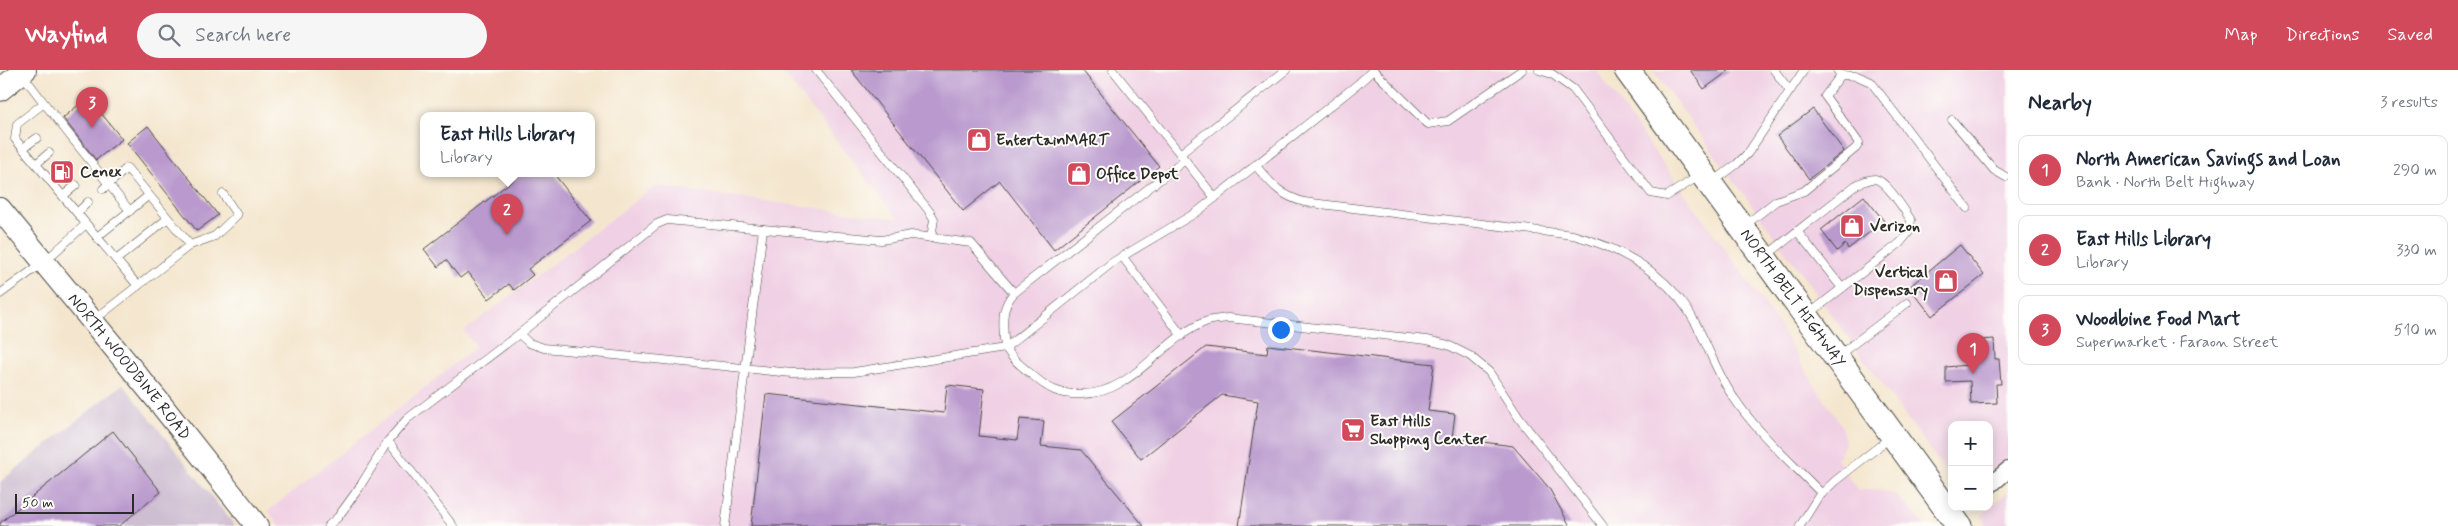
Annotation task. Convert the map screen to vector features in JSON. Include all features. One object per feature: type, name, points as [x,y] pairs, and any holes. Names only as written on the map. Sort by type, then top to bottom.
[{"type":"main road","name":"NORTH BELT HIGHWAY","points":[[1627,70],[1894,434],[1958,517]]},
{"type":"main road","points":[[0,90],[23,72]]},
{"type":"main road","name":"NORTH WOODBINE ROAD","points":[[0,209],[257,526]]},
{"type":"street","points":[[1993,483],[2008,470]]},
{"type":"lane","points":[[816,70],[930,212],[934,219],[931,238]]},
{"type":"lane","points":[[1113,70],[1215,198]]},
{"type":"lane","points":[[1286,70],[1014,293],[1007,302],[1003,315],[1005,348],[1022,366],[1052,391],[1072,394],[1097,394],[1117,386],[1182,336],[1207,321],[1228,318],[1427,340],[1448,345],[1470,356],[1489,372],[1519,418],[1603,526]]},
{"type":"lane","points":[[519,334],[529,342],[544,348],[792,373],[854,372],[1005,348],[1122,256],[1179,224],[1215,198],[1373,70],[1428,124],[1448,121],[1522,70]]},
{"type":"lane","points":[[1540,70],[1552,74],[1572,89],[1651,192],[1667,196],[1737,164],[1748,152],[1804,70]]},
{"type":"lane","points":[[1774,70],[1790,91]]},
{"type":"lane","points":[[23,72],[44,103],[96,168],[106,186],[130,211]]},
{"type":"lane","points":[[1742,227],[1776,201],[1804,191],[1856,148],[1859,143],[1825,96],[1839,72],[1857,76],[1870,82],[1967,208]]},
{"type":"lane","points":[[44,103],[17,124],[15,139],[138,286]]},
{"type":"lane","points":[[1952,120],[1994,170],[2007,177]]},
{"type":"lane","points":[[52,126],[59,121]]},
{"type":"lane","points":[[64,142],[71,136]]},
{"type":"lane","points":[[23,148],[37,138]]},
{"type":"lane","points":[[36,164],[49,153]]},
{"type":"lane","points":[[78,159],[85,153]]},
{"type":"lane","points":[[1255,166],[1277,190],[1288,198],[1304,202],[1573,235],[1614,249],[1663,280],[1684,305],[1733,397],[1753,422],[1822,494]]},
{"type":"lane","points":[[90,174],[96,168]]},
{"type":"lane","points":[[106,186],[127,168],[190,246]]},
{"type":"lane","points":[[50,181],[64,170]]},
{"type":"lane","points":[[1764,257],[1856,185],[1866,180],[1875,179],[1882,182],[1902,206],[1911,220],[1909,232],[1900,243],[1807,316]]},
{"type":"lane","points":[[63,196],[76,186]]},
{"type":"lane","points":[[92,322],[190,246],[215,236],[237,215],[223,194]]},
{"type":"lane","points":[[97,237],[148,196]]},
{"type":"lane","points":[[77,213],[88,202]]},
{"type":"lane","points":[[116,260],[167,219]]},
{"type":"lane","points":[[328,526],[338,517],[360,488],[388,441],[407,419],[519,334],[657,224],[667,220],[881,240],[910,236],[971,243],[1014,293]]},
{"type":"lane","points":[[0,294],[44,262],[86,224]]},
{"type":"lane","points":[[726,526],[744,368],[764,229]]},
{"type":"lane","points":[[1797,231],[1842,288]]},
{"type":"lane","points":[[1122,256],[1182,336]]},
{"type":"lane","points":[[1837,356],[1907,303]]},
{"type":"lane","points":[[1800,526],[1822,494],[1894,434]]},
{"type":"lane","points":[[388,441],[453,526]]},
{"type":"shaded area","name":"East Hills Shopping Center","points":[[781,70],[1596,70],[1775,319],[1805,370],[1842,426],[1845,444],[1837,459],[1857,490],[1878,490],[1896,495],[1926,526],[280,526],[268,511],[476,347],[464,331],[655,186],[898,219]]},
{"type":"shaded area","points":[[1653,70],[2008,70],[2008,458],[1993,470],[1993,421],[1948,421],[1948,475]]},
{"type":"shaded area","points":[[123,384],[235,526],[0,526],[0,482]]},
{"type":"shaded area","points":[[2008,492],[2008,526],[1986,526],[1982,515],[1987,511],[1993,511],[1993,505]]},
{"type":"building","name":"EntertainMART","points":[[851,70],[1082,70],[1159,166],[1054,250],[1000,181],[963,211]]},
{"type":"building","points":[[1690,70],[1730,70],[1704,89]]},
{"type":"building","points":[[88,97],[122,139],[96,160],[63,118]]},
{"type":"building","points":[[1813,109],[1844,151],[1809,179],[1777,136]]},
{"type":"building","points":[[148,126],[218,215],[197,231],[127,143]]},
{"type":"building","points":[[517,177],[556,177],[591,221],[528,269],[533,275],[514,290],[509,284],[489,299],[468,272],[460,278],[446,260],[438,267],[424,249]]},
{"type":"building","name":"Verizon","points":[[1864,196],[1884,221],[1848,249],[1845,244],[1837,251],[1821,230]]},
{"type":"building","name":"Vertical Dispensary","points":[[1960,245],[1984,275],[1932,316],[1909,287]]},
{"type":"building","points":[[1994,339],[1995,359],[1999,359],[2001,384],[1996,384],[1997,403],[1971,404],[1970,381],[1946,382],[1946,367],[1968,365],[1966,341]]},
{"type":"building","name":"East Hills Shopping Center","points":[[1268,345],[1434,364],[1428,411],[1455,414],[1452,438],[1513,446],[1549,488],[1570,526],[1239,526],[1258,401],[1222,395],[1141,459],[1111,422],[1206,347],[1267,354]]},
{"type":"building","points":[[947,385],[984,389],[979,436],[1017,440],[1020,419],[1044,421],[1041,446],[1081,450],[1144,526],[751,526],[766,394],[944,413]]},
{"type":"building","points":[[113,431],[161,492],[119,526],[0,526],[0,523]]},
{"type":"place","name":"Woodbine Food Mart","points":[[92,128]]},
{"type":"place","name":"EntertainMART","points":[[979,140]]},
{"type":"place","name":"Cenex","points":[[62,172]]},
{"type":"place","name":"Office Depot","points":[[1079,174]]},
{"type":"place","name":"Verizon","points":[[1852,226]]},
{"type":"place","name":"East Hills Library","points":[[507,235]]},
{"type":"place","name":"Vertical Dispensary","points":[[1946,281]]},
{"type":"place","name":"North American Savings and Loan","points":[[1973,374]]},
{"type":"place","name":"East Hills Shopping Center","points":[[1353,430]]}]
